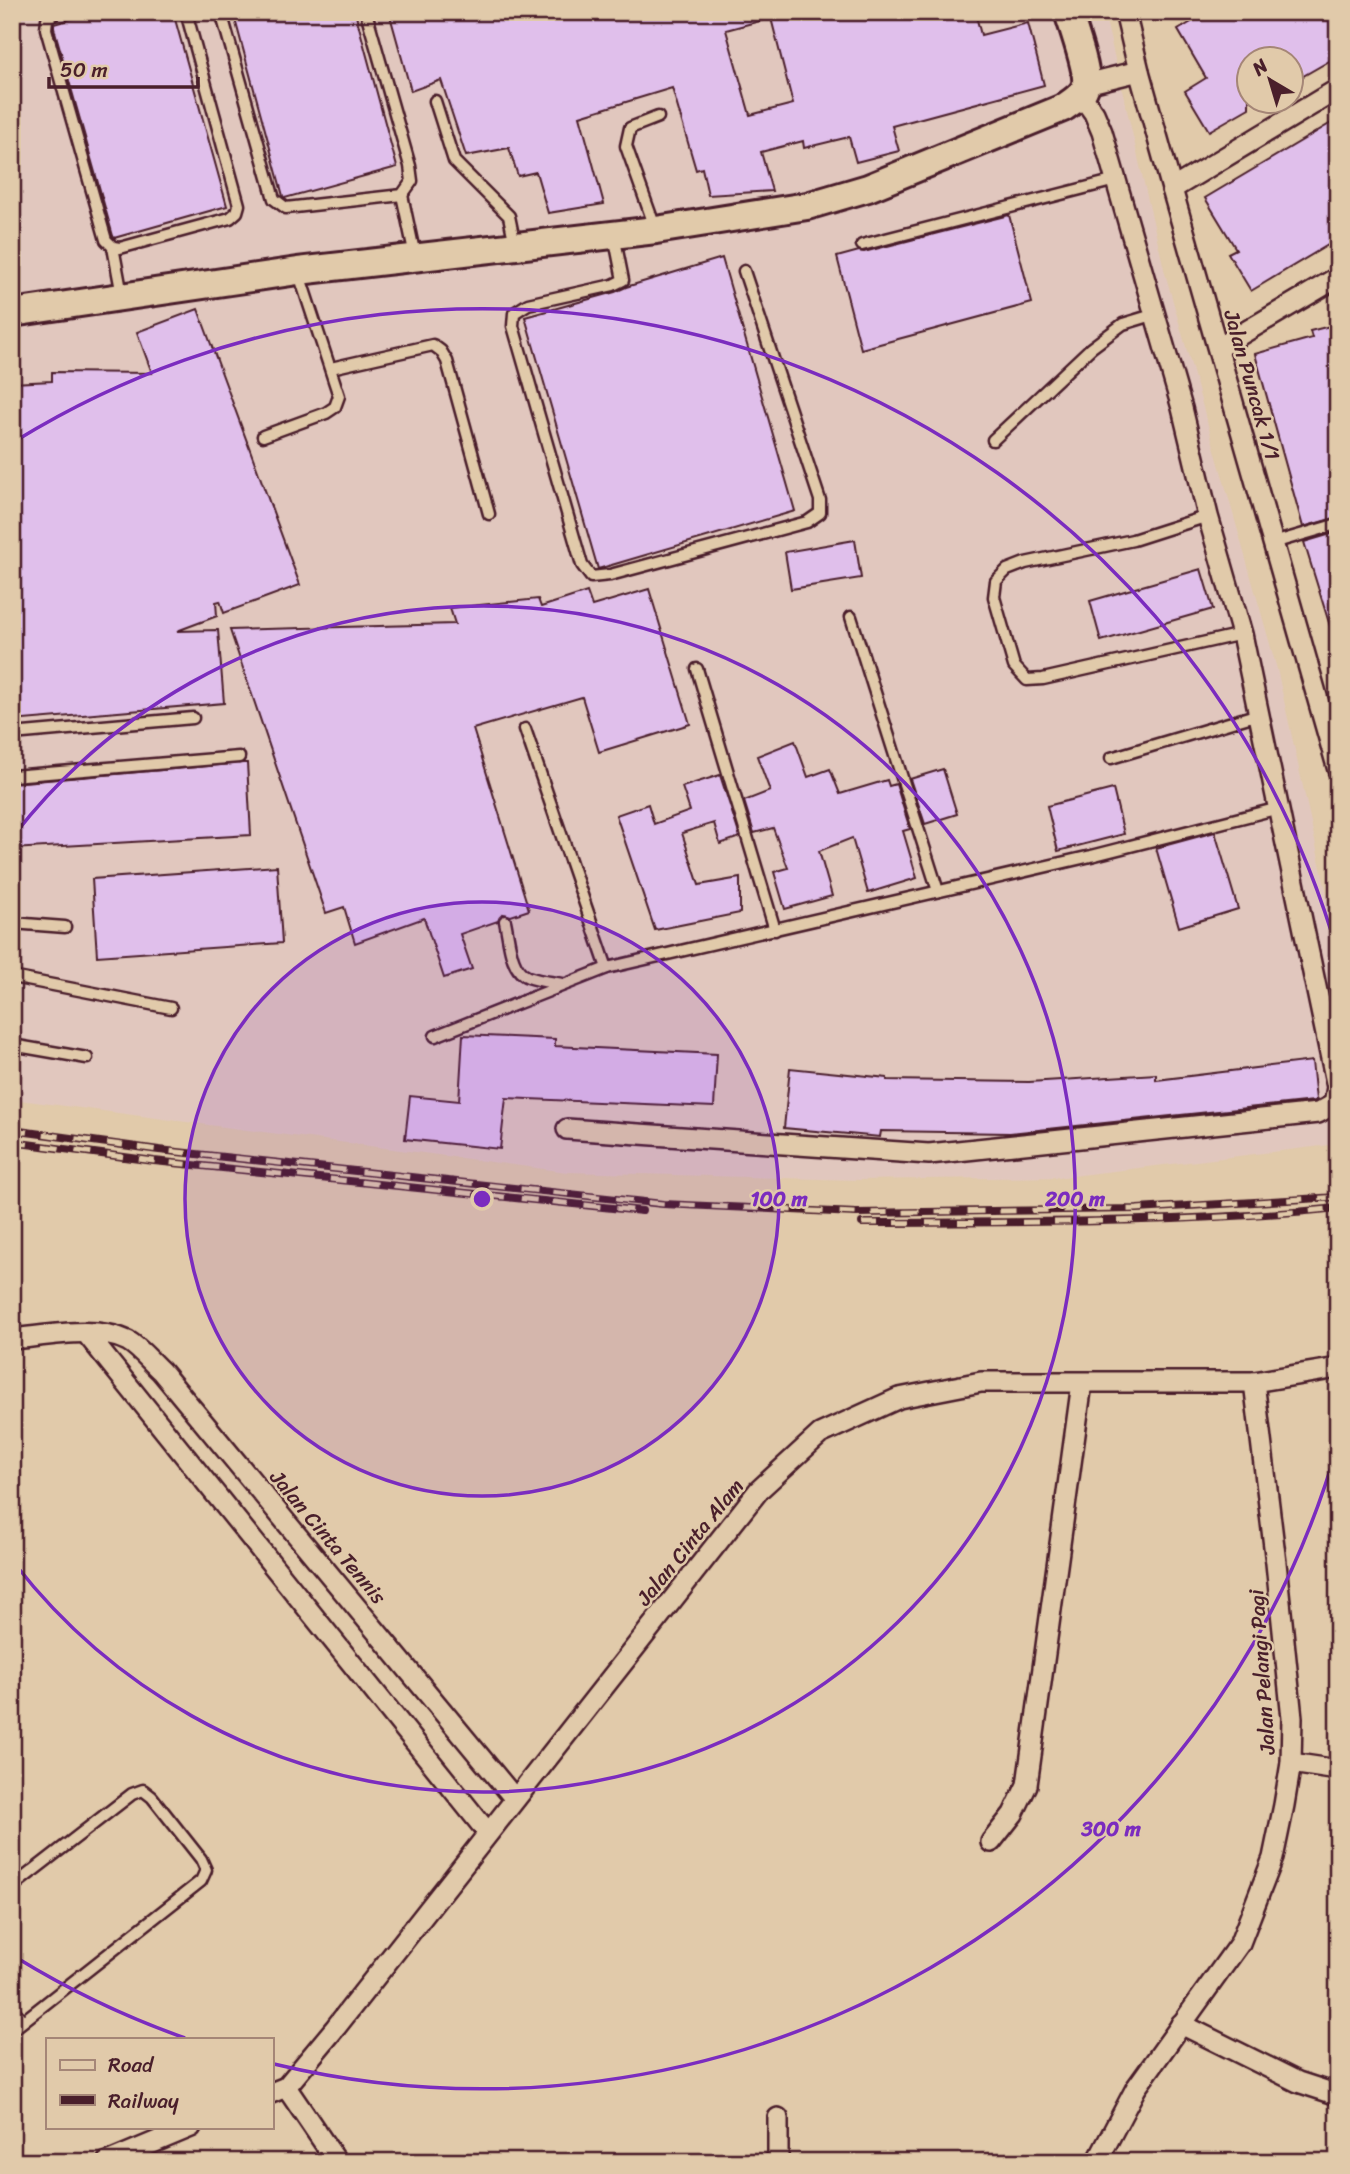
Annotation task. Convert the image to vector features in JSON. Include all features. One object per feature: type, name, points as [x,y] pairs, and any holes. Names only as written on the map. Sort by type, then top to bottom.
[{"type":"street","points":[[566,1129],[929,1154],[1318,1113],[1334,1104],[1337,1087],[1242,634],[1208,516],[1156,314],[1102,132],[1083,90],[1083,65],[1068,12]]},
{"type":"street","name":"Jalan Puncak 1/1","points":[[1133,16],[1139,71],[1273,543],[1335,749],[1338,770]]},
{"type":"street","points":[[12,313],[298,271],[656,230],[807,206],[868,188],[1063,108],[1083,90],[1139,71]]},
{"type":"street","points":[[1172,189],[1338,89]]},
{"type":"street","points":[[1218,348],[1338,277]]},
{"type":"street","points":[[86,1333],[488,1833]]},
{"type":"street","name":"Jalan Cinta Tennis","points":[[12,1339],[86,1333],[108,1334],[130,1343],[161,1371],[516,1800]]},
{"type":"street","name":"Jalan Cinta Alam","points":[[279,2090],[410,1934],[759,1490],[820,1434],[900,1398],[981,1382],[1254,1382],[1338,1368]]},
{"type":"street","points":[[135,1393],[161,1371]]},
{"type":"street","name":"Jalan Pelangi Pagi","points":[[1097,2162],[1136,2088],[1240,1943],[1273,1858],[1291,1763],[1290,1705],[1254,1382]]},
{"type":"street","points":[[991,1842],[1013,1814],[1027,1785],[1082,1383]]},
{"type":"street","points":[[1291,1763],[1338,1770]]},
{"type":"street","points":[[1181,2024],[1298,2082],[1338,2095]]},
{"type":"street","points":[[279,2090],[337,2162]]},
{"type":"street","points":[[774,2162],[778,2156],[778,2118]]},
{"type":"street","points":[[107,2162],[189,2128]]},
{"type":"lane","points":[[57,12],[47,19],[46,29],[106,240],[113,247],[122,297]]},
{"type":"lane","points":[[113,247],[120,248],[230,218],[237,212],[239,205],[186,12]]},
{"type":"lane","points":[[221,12],[274,199],[286,208],[402,195]]},
{"type":"lane","points":[[366,12],[411,166],[412,181],[402,195],[415,257]]},
{"type":"lane","points":[[435,101],[454,162],[509,216],[516,245]]},
{"type":"lane","points":[[656,230],[626,146],[630,128],[658,117]]},
{"type":"lane","points":[[862,245],[1116,180]]},
{"type":"lane","points":[[614,234],[623,280],[613,285],[528,304],[514,313],[513,326],[582,565],[591,577],[610,575],[807,523],[820,513],[820,500],[744,271]]},
{"type":"lane","points":[[263,436],[326,413],[335,407],[339,396],[298,271]]},
{"type":"lane","points":[[993,440],[1091,348],[1123,324],[1156,314]]},
{"type":"lane","points":[[331,368],[433,345],[441,351],[447,361],[489,514]]},
{"type":"lane","points":[[1208,516],[1133,540],[1007,570],[996,581],[994,597],[1014,666],[1027,680],[1043,679],[1242,634]]},
{"type":"lane","points":[[1273,543],[1338,524]]},
{"type":"lane","points":[[851,618],[938,891]]},
{"type":"lane","points":[[697,669],[775,930]]},
{"type":"lane","points":[[1111,758],[1259,714]]},
{"type":"lane","points":[[12,734],[193,718]]},
{"type":"lane","points":[[525,729],[607,968]]},
{"type":"lane","points":[[12,776],[239,757]]},
{"type":"lane","points":[[435,1036],[607,968],[1091,856],[1279,808]]},
{"type":"lane","points":[[505,921],[516,967],[521,973],[526,977],[563,984]]},
{"type":"lane","points":[[12,923],[65,927]]},
{"type":"lane","points":[[12,977],[172,1008]]},
{"type":"lane","points":[[12,1045],[87,1058]]},
{"type":"lane","points":[[12,1887],[132,1794],[143,1790],[201,1859],[206,1870],[201,1881],[12,2030]]},
{"type":"lane","points":[[12,2008],[23,2021]]},
{"type":"shaded area","points":[[12,12],[1104,12],[1165,273],[1277,669],[1338,945],[1338,1144],[1064,1177],[858,1180],[567,1172],[12,1099]]},
{"type":"building","points":[[95,12],[173,12],[227,206],[114,238],[54,28],[54,24]]},
{"type":"building","points":[[233,12],[355,12],[397,167],[285,198]]},
{"type":"building","points":[[389,12],[975,12],[981,35],[1028,23],[1044,85],[892,126],[899,151],[856,162],[849,137],[804,148],[803,141],[761,152],[772,191],[708,195],[702,168],[696,170],[672,88],[580,116],[604,204],[548,213],[536,172],[518,176],[509,148],[466,156],[441,80],[411,91]],"holes":[[[771,18],[793,104],[750,115],[726,30]]]},
{"type":"building","points":[[1208,12],[1338,12],[1338,56],[1304,76],[1304,46],[1234,46],[1235,116],[1209,131],[1185,91],[1206,78],[1178,30]]},
{"type":"building","points":[[1338,119],[1338,239],[1251,291],[1228,253],[1236,249],[1205,198]]},
{"type":"building","points":[[1009,215],[1032,303],[861,349],[837,257]]},
{"type":"building","points":[[722,258],[795,511],[598,569],[525,317]]},
{"type":"building","points":[[198,309],[300,585],[224,613],[220,601],[216,602],[217,616],[177,631],[218,630],[224,703],[12,721],[12,383],[52,381],[52,372],[152,373],[137,332]]},
{"type":"building","points":[[1338,324],[1338,517],[1303,527],[1255,354],[1312,338],[1310,331]]},
{"type":"building","points":[[1338,532],[1338,639],[1334,639],[1304,542]]},
{"type":"building","points":[[855,540],[861,578],[791,589],[785,552]]},
{"type":"building","points":[[1201,569],[1213,609],[1101,641],[1090,601]]},
{"type":"building","points":[[649,589],[690,724],[599,752],[582,697],[473,729],[529,910],[511,916],[503,914],[498,921],[460,934],[472,969],[444,978],[424,918],[355,943],[344,907],[326,913],[230,630],[455,624],[450,608],[538,599],[541,607],[587,592],[592,606]]},
{"type":"building","points":[[795,741],[808,777],[830,769],[840,794],[887,780],[889,786],[896,784],[910,829],[903,831],[917,878],[868,893],[852,838],[819,851],[832,896],[785,909],[774,872],[788,868],[773,828],[754,833],[744,801],[770,791],[757,756]]},
{"type":"building","points":[[247,763],[251,835],[12,849],[12,783]]},
{"type":"building","points":[[943,769],[957,814],[925,824],[910,779]]},
{"type":"building","points":[[720,775],[740,837],[720,844],[714,823],[682,833],[699,885],[740,878],[740,913],[655,930],[616,815],[648,804],[654,824],[690,811],[682,787]]},
{"type":"building","points":[[1113,789],[1124,834],[1058,851],[1047,806]]},
{"type":"building","points":[[1215,832],[1238,909],[1179,927],[1156,848]]},
{"type":"building","points":[[277,866],[282,943],[97,956],[92,879]]},
{"type":"building","points":[[463,1035],[555,1039],[555,1046],[717,1054],[714,1107],[506,1098],[500,1149],[405,1139],[410,1096],[459,1101]]},
{"type":"building","points":[[1312,1061],[1314,1101],[1010,1133],[881,1131],[880,1137],[784,1128],[790,1068],[887,1080],[1029,1082],[1156,1074],[1156,1080]]},
{"type":"railway","points":[[12,1130],[159,1150],[663,1204],[856,1213],[1137,1209],[1338,1197]]},
{"type":"railway","points":[[12,1142],[154,1161],[642,1211]]},
{"type":"railway","points":[[862,1223],[1160,1220],[1338,1208]]}]
